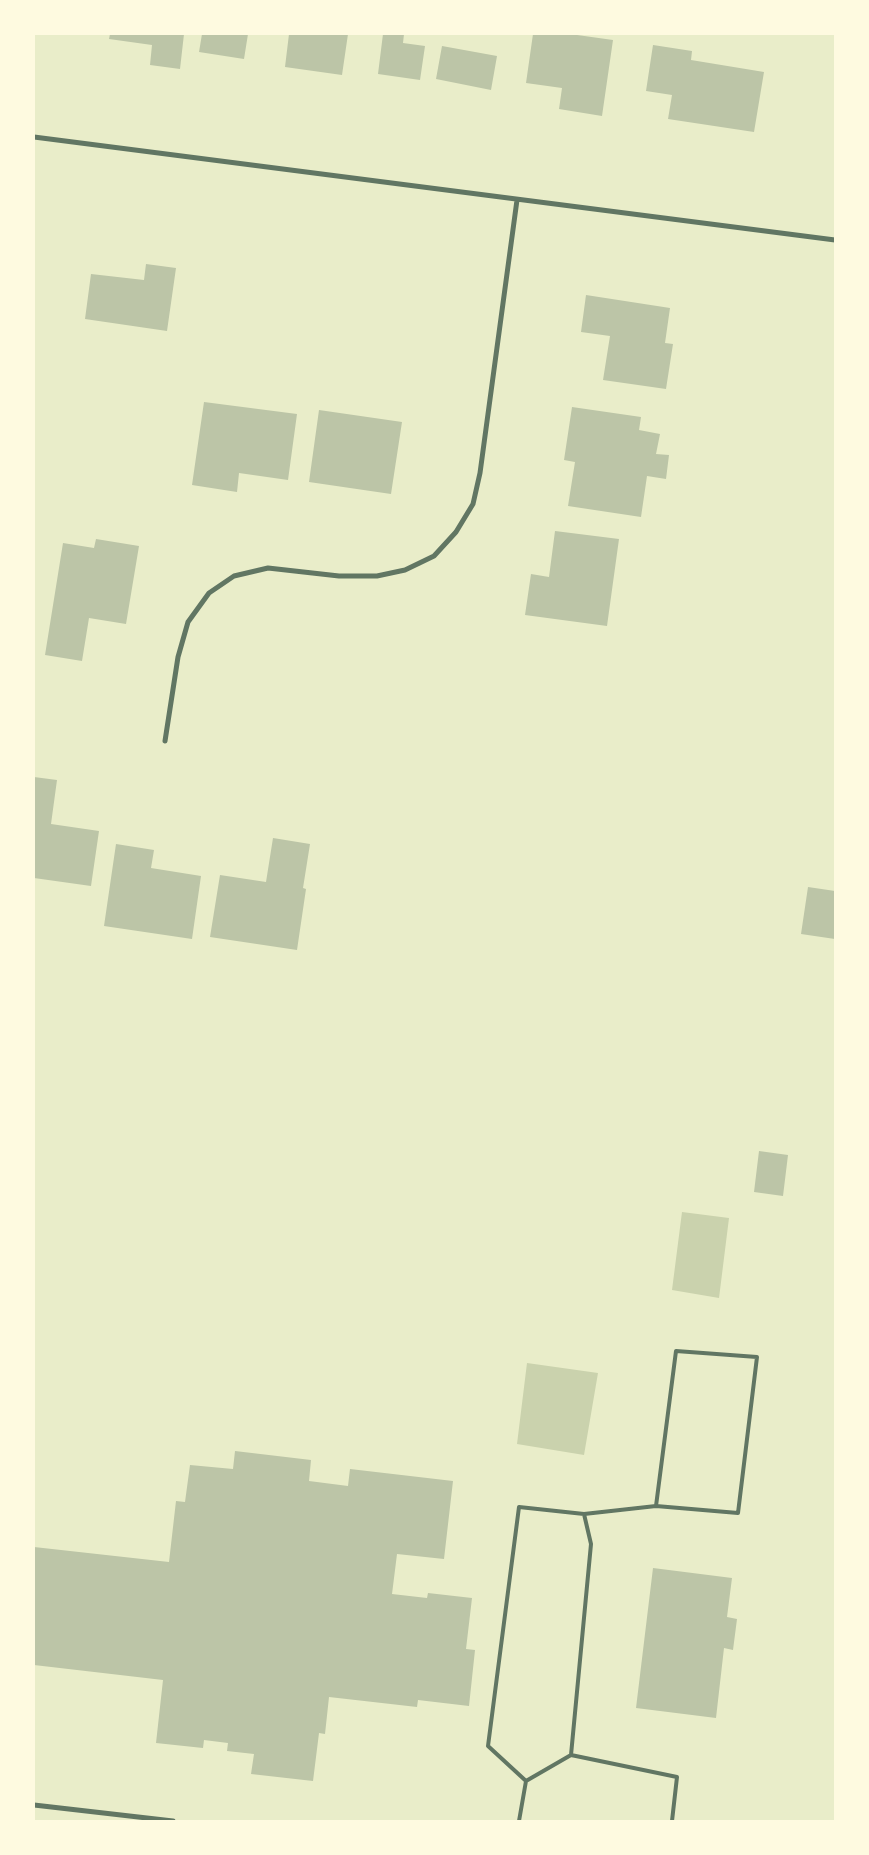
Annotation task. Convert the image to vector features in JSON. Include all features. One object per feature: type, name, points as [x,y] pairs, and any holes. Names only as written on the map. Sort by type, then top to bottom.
[{"type":"street","points":[[34,136],[835,240]]},
{"type":"street","points":[[165,741],[178,657],[188,622],[209,594],[234,576],[268,568],[339,576],[377,576],[406,570],[434,556],[456,532],[473,504],[480,473],[516,200]]},
{"type":"street","points":[[34,1805],[173,1821]]},
{"type":"lane","points":[[526,1781],[488,1746],[519,1507],[584,1514],[656,1506],[738,1513],[757,1357],[676,1351],[656,1506]]},
{"type":"lane","points":[[571,1755],[591,1544],[584,1514]]},
{"type":"lane","points":[[526,1781],[571,1755],[678,1777],[672,1821]]},
{"type":"lane","points":[[519,1821],[526,1781]]},
{"type":"green space","points":[[682,1212],[729,1218],[719,1298],[672,1290]]},
{"type":"green space","points":[[527,1363],[598,1373],[584,1455],[517,1444]]},
{"type":"building","points":[[110,34],[184,34],[180,69],[150,65],[152,45],[109,39]]},
{"type":"building","points":[[202,34],[248,34],[244,59],[199,52]]},
{"type":"building","points":[[289,34],[348,34],[342,75],[285,67]]},
{"type":"building","points":[[383,34],[404,34],[403,43],[425,46],[420,80],[378,74]]},
{"type":"building","points":[[533,34],[570,34],[613,40],[602,116],[559,109],[562,88],[526,83]]},
{"type":"building","points":[[653,45],[692,51],[691,60],[764,72],[754,132],[668,119],[672,95],[646,91]]},
{"type":"building","points":[[442,46],[497,56],[491,90],[436,79]]},
{"type":"building","points":[[146,264],[176,268],[167,331],[85,319],[91,274],[144,280]]},
{"type":"building","points":[[586,295],[670,308],[665,343],[673,344],[666,389],[603,380],[610,336],[581,332]]},
{"type":"building","points":[[204,402],[297,414],[288,480],[239,473],[237,492],[192,485]]},
{"type":"building","points":[[572,407],[641,417],[639,430],[660,434],[656,454],[669,455],[666,479],[647,476],[641,517],[568,506],[575,462],[564,460]]},
{"type":"building","points":[[319,410],[402,422],[391,494],[309,482]]},
{"type":"building","points":[[555,531],[619,539],[607,626],[525,615],[531,574],[549,577]]},
{"type":"building","points":[[96,539],[139,546],[126,624],[89,618],[82,661],[45,655],[63,543],[94,548]]},
{"type":"building","points":[[34,777],[57,780],[51,824],[99,831],[91,886],[34,878]]},
{"type":"building","points":[[273,838],[310,844],[303,888],[306,889],[297,950],[210,937],[220,875],[266,882]]},
{"type":"building","points":[[116,844],[154,850],[151,868],[201,876],[192,939],[104,926]]},
{"type":"building","points":[[808,887],[835,891],[835,939],[801,934]]},
{"type":"building","points":[[759,1151],[788,1155],[783,1196],[754,1192]]},
{"type":"building","points":[[235,1451],[311,1460],[309,1481],[348,1486],[350,1469],[453,1481],[444,1559],[397,1554],[392,1594],[427,1598],[428,1593],[472,1598],[466,1649],[475,1650],[469,1706],[418,1700],[417,1707],[329,1697],[325,1734],[319,1733],[313,1781],[251,1774],[254,1754],[227,1751],[228,1743],[204,1740],[203,1748],[156,1743],[163,1680],[34,1665],[34,1547],[169,1562],[176,1501],[185,1502],[190,1465],[233,1469]]},
{"type":"building","points":[[653,1568],[732,1578],[727,1617],[737,1619],[733,1650],[724,1648],[716,1718],[636,1708]]}]
